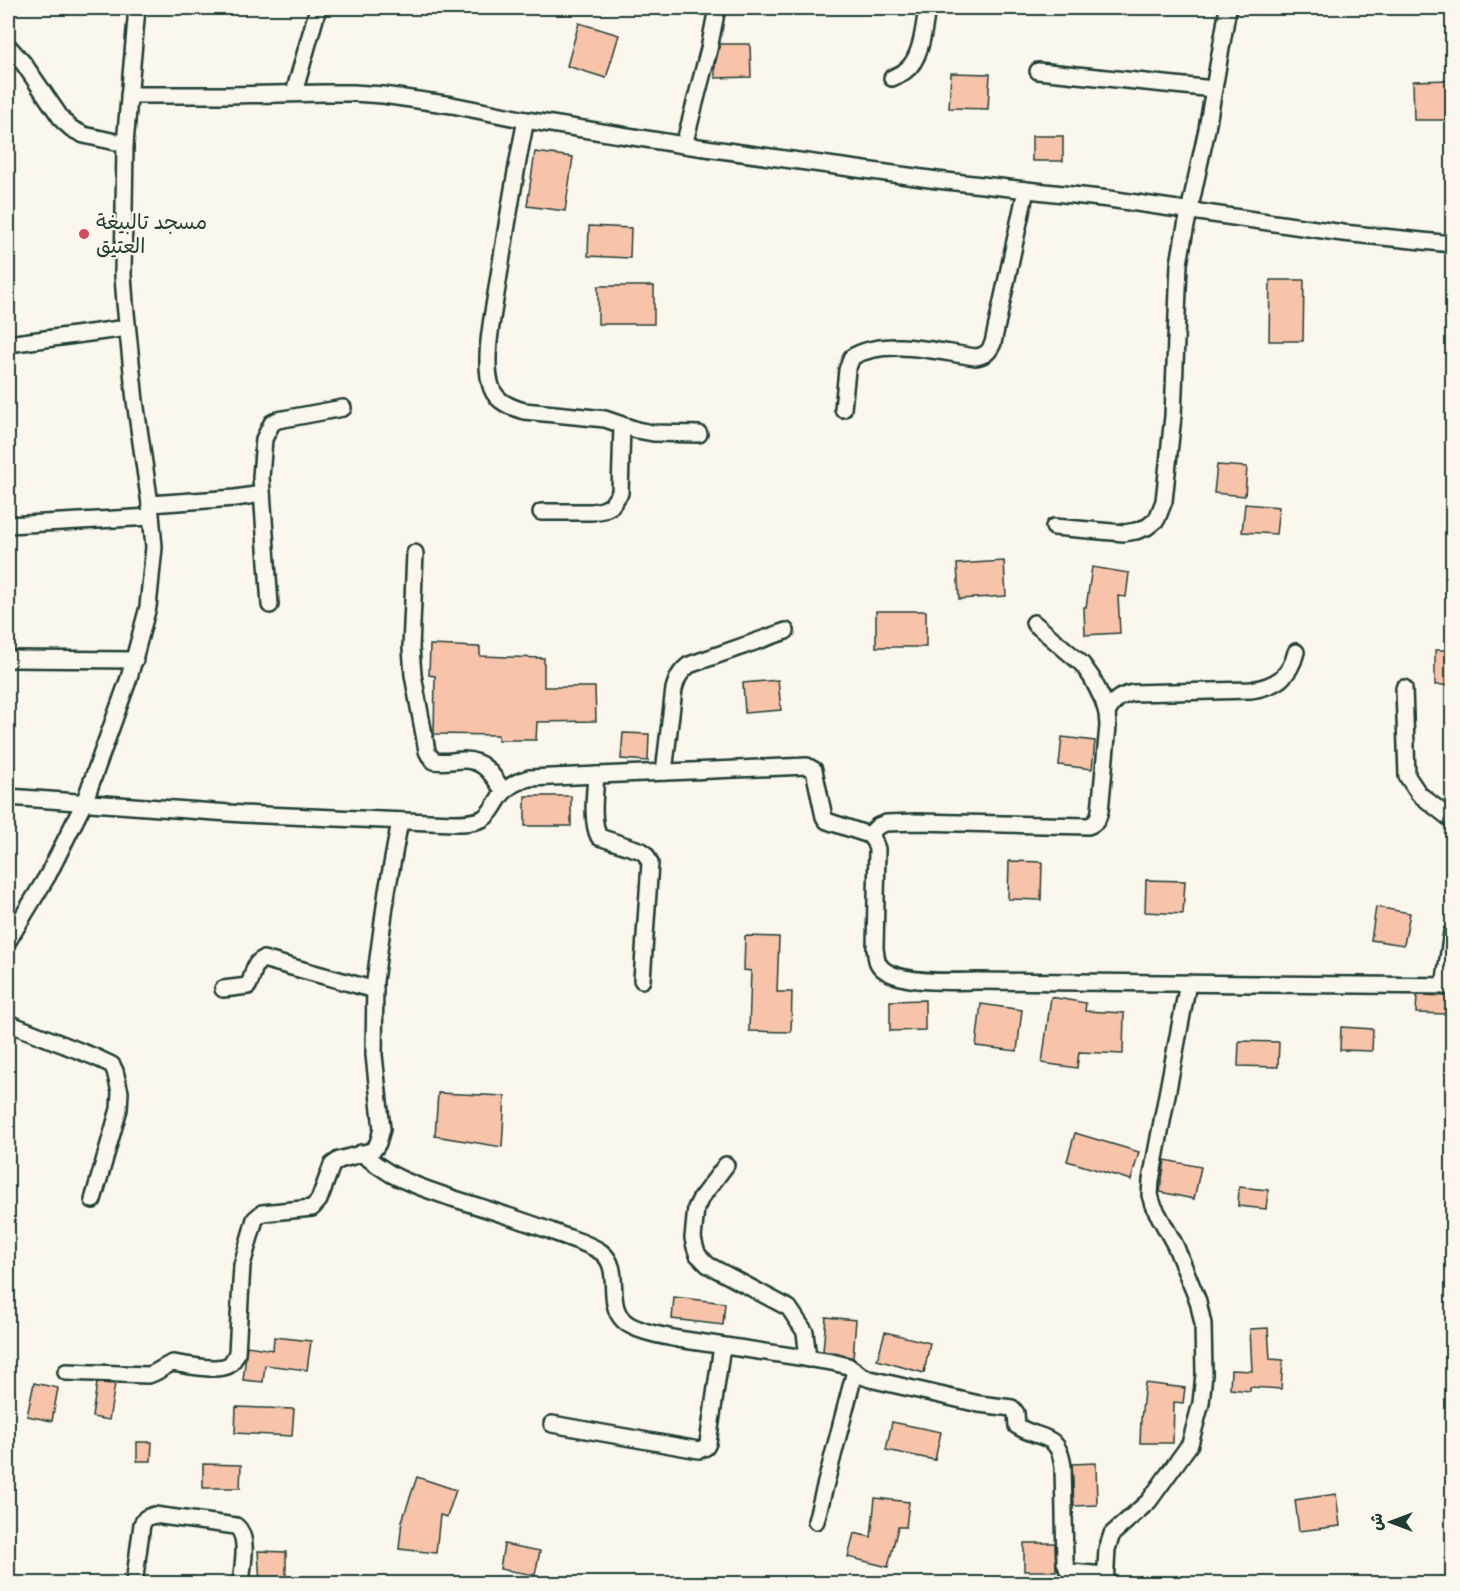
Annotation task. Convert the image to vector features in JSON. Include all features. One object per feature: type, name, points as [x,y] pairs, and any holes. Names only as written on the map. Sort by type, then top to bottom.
[{"type":"street","points":[[8,941],[48,875],[84,803],[135,660],[151,586],[154,547],[151,511],[135,401],[123,275],[125,144],[137,8]]},
{"type":"street","points":[[294,93],[318,8]]},
{"type":"street","points":[[684,145],[709,49],[717,8]]},
{"type":"street","points":[[892,78],[907,70],[916,59],[927,8]]},
{"type":"street","points":[[1054,527],[1124,533],[1136,531],[1147,528],[1157,519],[1164,501],[1173,416],[1179,264],[1228,8]]},
{"type":"street","points":[[8,46],[24,64],[63,121],[72,129],[84,135],[125,144]]},
{"type":"street","points":[[1038,70],[1214,89]]},
{"type":"street","points":[[129,95],[294,93],[383,95],[684,145],[937,180],[1108,199],[1343,233],[1452,244]]},
{"type":"street","points":[[526,120],[503,248],[490,338],[488,368],[493,391],[499,399],[516,409],[552,415],[605,419],[652,433],[699,435]]},
{"type":"street","points":[[843,410],[847,370],[852,357],[861,351],[878,347],[904,347],[976,357],[988,352],[995,332],[1026,190]]},
{"type":"street","points":[[8,344],[127,328]]},
{"type":"street","points":[[270,605],[261,477],[264,439],[272,423],[278,420],[343,408]]},
{"type":"street","points":[[541,512],[591,512],[611,506],[620,493],[622,424]]},
{"type":"street","points":[[8,525],[151,511],[262,494]]},
{"type":"street","points":[[415,553],[411,648],[413,675],[427,751],[434,761],[462,760],[480,763],[488,769],[504,792]]},
{"type":"street","points":[[869,835],[878,826],[886,823],[1088,826],[1098,820],[1108,726],[1107,713],[1092,678],[1082,664],[1034,623]]},
{"type":"street","points":[[664,772],[674,689],[682,670],[689,665],[786,631]]},
{"type":"street","points":[[1107,713],[1116,699],[1133,693],[1265,688],[1277,682],[1289,671],[1296,652]]},
{"type":"street","points":[[8,659],[135,660]]},
{"type":"street","points":[[1404,688],[1407,776],[1419,795],[1452,820]]},
{"type":"street","points":[[8,797],[243,814],[453,823],[472,822],[487,816],[504,792],[516,782],[529,778],[807,766],[814,770],[826,821],[869,835],[874,841],[877,849],[875,949],[878,963],[885,971],[908,980],[1448,986],[1452,932]]},
{"type":"street","points":[[596,775],[595,830],[599,837],[642,851],[650,863],[642,980]]},
{"type":"street","points":[[66,1372],[148,1375],[173,1364],[211,1368],[230,1364],[237,1353],[242,1265],[255,1219],[262,1213],[312,1208],[319,1200],[332,1165],[339,1160],[375,1148],[382,1129],[374,1055],[375,990],[379,943],[400,821]]},
{"type":"street","points":[[223,989],[248,986],[255,966],[263,959],[375,990]]},
{"type":"street","points":[[361,1153],[393,1175],[416,1186],[529,1223],[599,1251],[608,1258],[611,1265],[617,1310],[623,1320],[656,1335],[832,1362],[848,1366],[870,1379],[979,1404],[1014,1409],[1017,1426],[1051,1440],[1062,1454],[1065,1562],[1068,1571],[1105,1579],[1107,1549],[1112,1534],[1149,1502],[1190,1444],[1202,1403],[1203,1324],[1198,1301],[1175,1245],[1150,1195],[1151,1179],[1188,983]]},
{"type":"street","points":[[8,1023],[95,1057],[112,1065],[116,1071],[120,1092],[119,1108],[93,1200]]},
{"type":"street","points":[[726,1165],[696,1208],[693,1238],[698,1255],[708,1265],[789,1308],[805,1332],[808,1359]]},
{"type":"street","points":[[552,1424],[699,1450],[708,1443],[722,1346]]},
{"type":"street","points":[[816,1521],[855,1371]]},
{"type":"street","points":[[134,1584],[142,1524],[146,1518],[154,1515],[232,1525],[240,1529],[244,1549],[241,1584]]},
{"type":"building","points":[[579,23],[619,35],[606,78],[567,66]]},
{"type":"building","points":[[720,44],[750,44],[751,77],[715,78],[715,65]]},
{"type":"building","points":[[951,73],[990,74],[988,109],[949,108]]},
{"type":"building","points":[[1452,80],[1452,120],[1414,120],[1413,81]]},
{"type":"building","points":[[1032,136],[1063,136],[1063,161],[1032,161]]},
{"type":"building","points":[[535,152],[573,157],[565,211],[527,206]]},
{"type":"building","points":[[589,226],[631,228],[630,258],[588,256]]},
{"type":"building","points":[[1270,280],[1304,280],[1303,341],[1269,341]]},
{"type":"building","points":[[598,286],[654,286],[654,324],[598,324]]},
{"type":"building","points":[[1217,465],[1247,467],[1245,496],[1214,493]]},
{"type":"building","points":[[1245,504],[1279,507],[1276,534],[1242,532]]},
{"type":"building","points":[[1004,561],[1006,596],[959,599],[957,564]]},
{"type":"building","points":[[1092,567],[1129,573],[1126,597],[1118,596],[1120,633],[1085,635],[1084,607],[1086,607]]},
{"type":"building","points":[[876,611],[926,611],[926,647],[876,647]]},
{"type":"building","points":[[430,645],[480,647],[480,656],[544,658],[544,687],[595,687],[596,721],[537,722],[536,740],[498,740],[498,735],[434,734],[435,676],[429,675]]},
{"type":"building","points":[[1435,650],[1452,650],[1452,685],[1435,685]]},
{"type":"building","points":[[778,680],[781,710],[745,713],[743,683]]},
{"type":"building","points":[[623,733],[649,734],[648,761],[621,759]]},
{"type":"building","points":[[1062,737],[1095,741],[1092,769],[1059,765]]},
{"type":"building","points":[[525,796],[571,796],[571,826],[525,826]]},
{"type":"building","points":[[1009,861],[1042,862],[1041,900],[1008,899]]},
{"type":"building","points":[[1146,880],[1185,881],[1183,914],[1145,912]]},
{"type":"building","points":[[1376,907],[1410,913],[1404,945],[1371,940]]},
{"type":"building","points":[[745,936],[779,937],[777,992],[792,992],[791,1032],[749,1031],[751,971],[744,970]]},
{"type":"building","points":[[1417,995],[1448,996],[1447,1014],[1416,1013]]},
{"type":"building","points":[[1051,997],[1086,1003],[1085,1011],[1124,1013],[1123,1054],[1079,1052],[1077,1068],[1042,1063]]},
{"type":"building","points":[[925,1000],[925,1030],[890,1031],[890,1001]]},
{"type":"building","points":[[981,1004],[1022,1010],[1017,1051],[976,1046]]},
{"type":"building","points":[[1341,1027],[1373,1029],[1372,1051],[1340,1050]]},
{"type":"building","points":[[1239,1041],[1279,1042],[1278,1067],[1238,1066]]},
{"type":"building","points":[[438,1093],[505,1096],[502,1147],[435,1136]]},
{"type":"building","points":[[1075,1133],[1139,1152],[1131,1180],[1067,1161]]},
{"type":"building","points":[[1165,1160],[1201,1167],[1194,1199],[1160,1192]]},
{"type":"building","points":[[1239,1187],[1268,1190],[1266,1209],[1238,1206]]},
{"type":"building","points":[[674,1297],[725,1303],[723,1325],[672,1319]]},
{"type":"building","points":[[826,1317],[856,1320],[853,1358],[823,1351]]},
{"type":"building","points":[[1268,1328],[1270,1359],[1283,1360],[1281,1389],[1250,1387],[1250,1391],[1230,1389],[1231,1370],[1252,1371],[1250,1329]]},
{"type":"building","points":[[885,1332],[930,1343],[924,1373],[877,1360]]},
{"type":"building","points":[[274,1337],[311,1341],[307,1370],[265,1365],[263,1382],[243,1380],[247,1346],[273,1350]]},
{"type":"building","points":[[34,1383],[58,1388],[52,1421],[27,1416]]},
{"type":"building","points":[[97,1383],[115,1384],[109,1420],[92,1417]]},
{"type":"building","points":[[1145,1383],[1185,1388],[1183,1403],[1174,1402],[1173,1443],[1140,1443]]},
{"type":"building","points":[[236,1407],[294,1409],[292,1436],[235,1433]]},
{"type":"building","points":[[892,1422],[941,1432],[935,1460],[886,1450]]},
{"type":"building","points":[[137,1442],[152,1442],[151,1461],[137,1461]]},
{"type":"building","points":[[1096,1463],[1097,1505],[1074,1506],[1072,1464]]},
{"type":"building","points":[[203,1464],[241,1465],[240,1488],[203,1488]]},
{"type":"building","points":[[417,1477],[456,1490],[447,1517],[440,1515],[436,1553],[399,1549],[402,1521]]},
{"type":"building","points":[[1336,1494],[1340,1526],[1299,1531],[1295,1500]]},
{"type":"building","points":[[875,1498],[909,1502],[906,1527],[898,1527],[888,1567],[848,1557],[854,1533],[871,1537]]},
{"type":"building","points":[[1024,1543],[1055,1543],[1056,1571],[1024,1571]]},
{"type":"building","points":[[504,1544],[540,1551],[535,1575],[500,1569]]},
{"type":"building","points":[[258,1551],[286,1552],[286,1584],[260,1584]]},
{"type":"place","name":"مسجد تالبيغة العتيق","points":[[84,234]]}]
